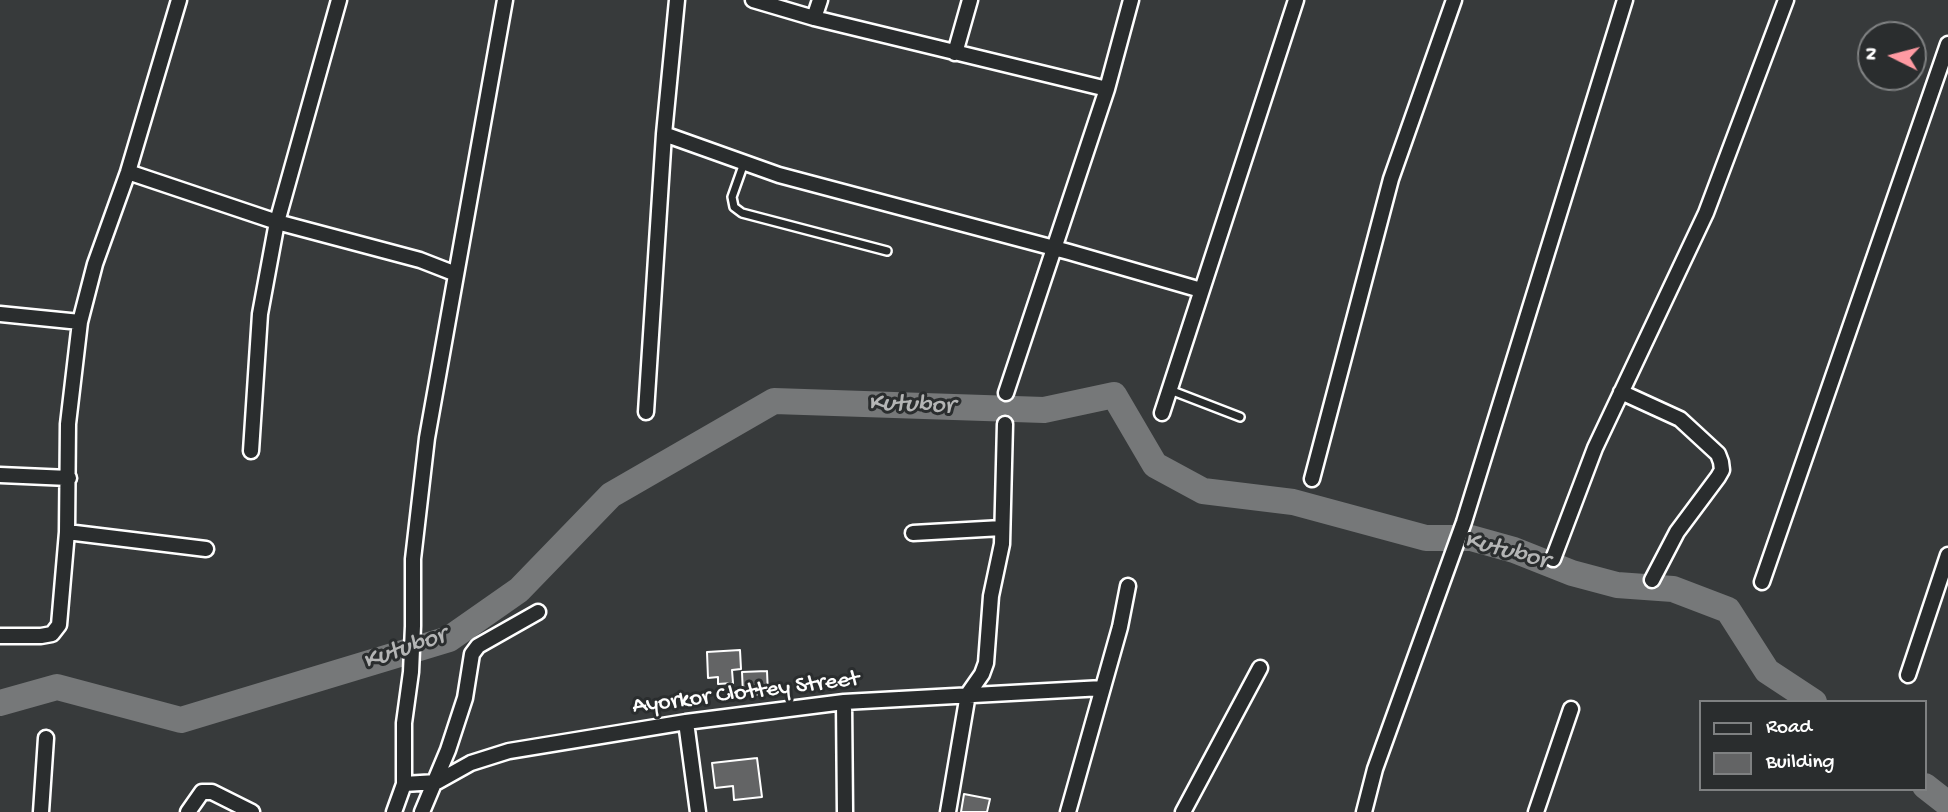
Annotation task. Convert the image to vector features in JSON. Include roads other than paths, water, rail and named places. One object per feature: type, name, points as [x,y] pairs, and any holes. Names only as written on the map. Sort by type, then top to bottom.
[{"type":"street","points":[[0,636],[52,634],[59,625],[67,532],[68,424],[80,322],[95,264],[128,172],[179,0]]},
{"type":"street","points":[[251,452],[260,314],[277,222],[339,0]]},
{"type":"street","points":[[394,812],[404,784],[404,723],[411,672],[413,626],[413,559],[424,465],[505,0]]},
{"type":"street","points":[[646,412],[664,134],[677,0]]},
{"type":"street","points":[[753,0],[814,18],[1107,89]]},
{"type":"street","points":[[814,18],[820,0]]},
{"type":"street","points":[[955,53],[970,0]]},
{"type":"street","points":[[1006,393],[1107,89],[1131,0]]},
{"type":"street","points":[[1162,413],[1296,0]]},
{"type":"street","points":[[1312,479],[1391,180],[1454,0]]},
{"type":"street","points":[[1364,812],[1375,769],[1464,522],[1625,0]]},
{"type":"street","points":[[1553,559],[1586,470],[1620,392],[1706,213],[1786,0]]},
{"type":"street","points":[[1762,582],[1948,44]]},
{"type":"street","points":[[664,134],[779,175],[1201,290]]},
{"type":"street","points":[[128,172],[277,222],[419,260],[456,274]]},
{"type":"street","points":[[0,314],[80,322]]},
{"type":"street","points":[[1620,392],[1680,419],[1718,454],[1721,461],[1718,477],[1677,532],[1652,580]]},
{"type":"street","points":[[948,812],[968,694],[986,663],[991,596],[999,563],[1002,528],[1005,424]]},
{"type":"street","points":[[0,475],[69,478]]},
{"type":"street","points":[[913,533],[1002,528]]},
{"type":"street","points":[[67,532],[206,549]]},
{"type":"street","points":[[1908,675],[1948,555]]},
{"type":"street","points":[[1068,812],[1128,586]]},
{"type":"street","points":[[422,812],[437,782],[465,698],[472,654],[478,646],[538,612]]},
{"type":"street","points":[[1183,812],[1260,668]]},
{"type":"street","name":"Ayorkor Clottey Street","points":[[404,784],[437,782],[471,763],[509,751],[686,722],[844,702],[1103,688]]},
{"type":"street","points":[[844,702],[845,812]]},
{"type":"street","points":[[1536,812],[1571,709]]},
{"type":"street","points":[[686,722],[698,812]]},
{"type":"street","points":[[41,812],[46,738]]},
{"type":"street","points":[[188,812],[202,792],[212,792],[252,812]]},
{"type":"lane","points":[[744,162],[732,197],[734,206],[742,213],[887,251]]},
{"type":"lane","points":[[1169,390],[1240,418]]},
{"type":"waterway","name":"Kutubor","points":[[0,703],[57,687],[181,720],[449,639],[519,590],[611,495],[774,401],[1044,410],[1114,395],[1155,465],[1203,491],[1293,502],[1426,538],[1471,538],[1514,550],[1572,573],[1617,585],[1673,589],[1728,610],[1767,671],[1811,700]]},
{"type":"waterway","name":"Kutubor","points":[[1927,788],[1948,804]]}]
